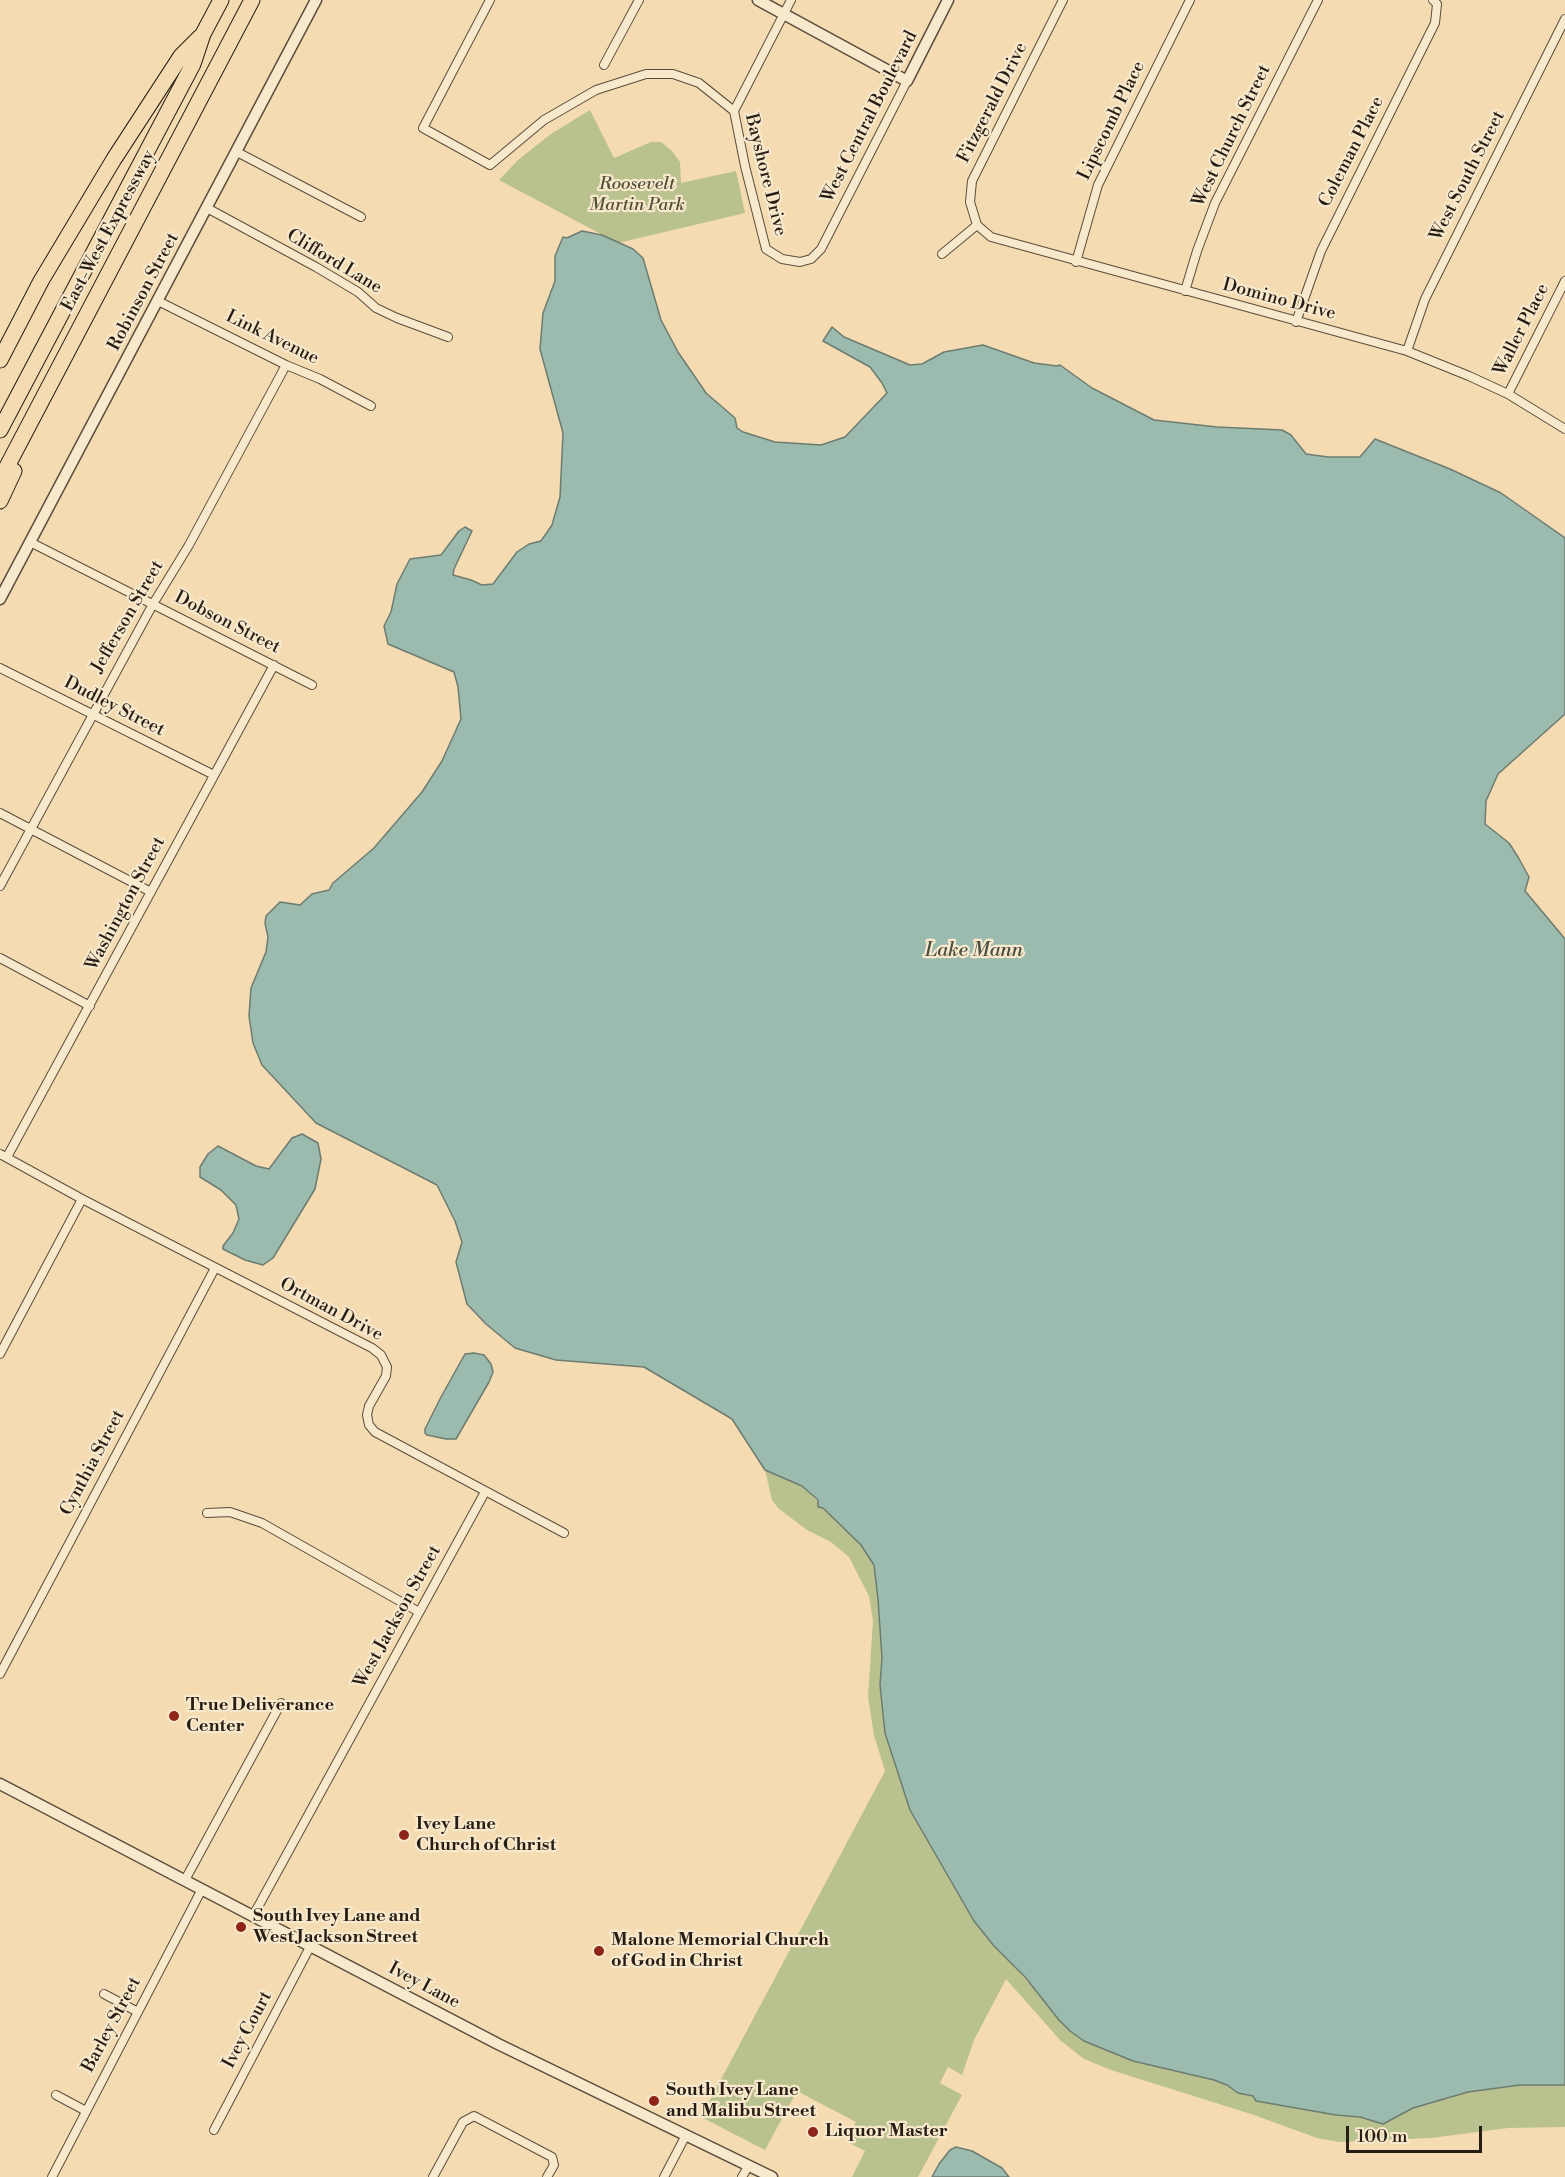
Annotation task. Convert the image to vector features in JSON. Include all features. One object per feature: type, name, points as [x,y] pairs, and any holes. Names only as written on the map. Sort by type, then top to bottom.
[{"type":"highway","name":"East-West Expressway","points":[[0,430],[193,64],[203,34],[221,0]]},
{"type":"highway","name":"East-West Expressway","points":[[0,480],[252,0]]},
{"type":"highway","points":[[0,360],[41,281],[114,159],[182,56],[203,34]]},
{"type":"highway","points":[[0,501],[115,261]]},
{"type":"street","name":"Robinson Street","points":[[0,599],[316,0]]},
{"type":"street","name":"Bayshore Drive","points":[[490,0],[423,128],[490,165],[544,120],[596,90],[646,74],[673,74],[699,82],[734,111],[766,249],[782,259],[800,262],[811,259],[821,249]]},
{"type":"street","points":[[604,65],[639,0]]},
{"type":"street","points":[[758,0],[907,81]]},
{"type":"street","points":[[734,111],[791,0]]},
{"type":"street","name":"West Central Boulevard","points":[[821,249],[948,0]]},
{"type":"street","name":"Fitzgerald Drive","points":[[976,225],[970,201],[972,181],[1063,0]]},
{"type":"street","name":"Lipscomb Place","points":[[1076,262],[1098,185],[1190,0]]},
{"type":"street","name":"West Church Street","points":[[1185,291],[1197,250],[1215,204],[1318,0]]},
{"type":"street","name":"Coleman Place","points":[[1296,322],[1321,251],[1435,23],[1437,4],[1433,0]]},
{"type":"street","name":"West South Street","points":[[1407,351],[1425,299],[1565,19]]},
{"type":"street","points":[[237,152],[361,218]]},
{"type":"street","name":"Clifford Lane","points":[[207,208],[316,267],[358,292],[376,308],[448,337]]},
{"type":"street","points":[[942,254],[976,225]]},
{"type":"street","name":"Domino Drive","points":[[976,225],[991,237],[1076,262],[1407,351],[1508,394],[1565,429]]},
{"type":"street","name":"Waller Place","points":[[1508,394],[1565,281]]},
{"type":"street","name":"Link Avenue","points":[[158,301],[371,406]]},
{"type":"street","name":"Jefferson Street","points":[[0,886],[286,365]]},
{"type":"street","name":"Dobson Street","points":[[30,542],[312,685]]},
{"type":"street","name":"Washington Street","points":[[3,1156],[90,1006],[274,665]]},
{"type":"street","name":"Dudley Street","points":[[0,668],[214,776]]},
{"type":"street","points":[[0,813],[151,892]]},
{"type":"street","points":[[0,958],[90,1006]]},
{"type":"street","name":"Ortman Drive","points":[[3,1156],[372,1348],[381,1355],[387,1367],[386,1376],[369,1406],[367,1415],[369,1425],[375,1432],[564,1533]]},
{"type":"street","points":[[0,1354],[82,1199]]},
{"type":"street","name":"Cynthia Street","points":[[0,1674],[215,1268]]},
{"type":"street","name":"West Jackson Street","points":[[253,1916],[485,1492]]},
{"type":"street","points":[[207,1513],[230,1512],[262,1523],[419,1612]]},
{"type":"street","points":[[185,1880],[281,1703]]},
{"type":"street","name":"Ivey Lane","points":[[0,1784],[498,2044],[772,2177]]},
{"type":"street","name":"Barley Street","points":[[51,2177],[202,1889]]},
{"type":"street","name":"Ivey Court","points":[[214,2130],[310,1945]]},
{"type":"street","points":[[104,1995],[138,2012]]},
{"type":"street","points":[[56,2095],[86,2111]]},
{"type":"street","points":[[433,2177],[463,2121],[474,2116],[552,2157],[554,2165],[548,2177]]},
{"type":"street","points":[[664,2177],[686,2135]]},
{"type":"street","points":[[742,2177],[749,2165]]},
{"type":"green space","name":"Roosevelt Martin Park","points":[[590,110],[614,158],[651,142],[661,142],[680,162],[681,183],[736,171],[745,213],[618,243],[499,180],[518,160],[551,134]]},
{"type":"green space","points":[[765,1470],[802,1486],[861,1545],[874,1565],[881,1627],[880,1685],[885,1733],[1011,1963],[1070,2031],[1133,2061],[1214,2080],[1238,2093],[1336,2115],[1360,2117],[1383,2124],[1413,2108],[1468,2092],[1520,2085],[1565,2085],[1565,2127],[1508,2128],[1431,2138],[1339,2142],[1317,2138],[1084,2059],[1060,2040],[1006,1979],[974,2040],[962,2075],[948,2067],[940,2083],[962,2095],[918,2177],[852,2177],[865,2151],[846,2141],[856,2122],[797,2091],[765,2150],[701,2117],[885,1771],[874,1735],[868,1697],[873,1620],[869,1596],[849,1557],[831,1542],[807,1530],[778,1508],[772,1500]]},
{"type":"water","name":"Lake Mann","points":[[582,231],[602,235],[633,249],[643,258],[661,320],[678,352],[706,393],[735,418],[737,428],[775,442],[821,445],[845,437],[887,393],[870,367],[823,341],[832,327],[844,337],[910,365],[922,364],[944,352],[983,345],[1034,363],[1060,365],[1092,388],[1154,420],[1217,427],[1282,430],[1291,435],[1306,454],[1328,457],[1360,457],[1375,439],[1450,469],[1501,493],[1565,538],[1565,714],[1498,774],[1486,801],[1485,824],[1509,843],[1529,877],[1525,891],[1565,939],[1565,2085],[1520,2085],[1468,2092],[1413,2108],[1383,2124],[1360,2117],[1256,2101],[1253,2096],[1238,2093],[1214,2080],[1133,2061],[1084,2041],[1070,2031],[974,1921],[910,1810],[885,1733],[880,1685],[882,1658],[874,1565],[861,1545],[823,1508],[818,1507],[818,1500],[802,1486],[765,1470],[732,1419],[644,1367],[556,1360],[515,1348],[486,1324],[467,1304],[456,1262],[462,1242],[455,1221],[437,1185],[316,1123],[262,1065],[253,1043],[249,1016],[251,988],[266,952],[268,937],[266,916],[280,902],[300,905],[312,894],[329,890],[333,883],[374,848],[422,792],[442,761],[461,719],[454,672],[388,644],[384,626],[391,612],[397,584],[410,559],[441,555],[459,531],[465,527],[472,531],[453,575],[482,585],[493,584],[517,552],[529,544],[541,541],[552,525],[560,497],[563,433],[540,349],[543,313],[555,281],[555,256],[563,237],[567,238]]},
{"type":"water","points":[[302,1134],[318,1143],[321,1159],[315,1189],[273,1258],[263,1265],[245,1260],[223,1249],[239,1219],[236,1205],[221,1190],[200,1177],[200,1167],[208,1154],[218,1146],[256,1166],[269,1169],[292,1138]]},
{"type":"water","points":[[465,1354],[484,1355],[491,1364],[493,1372],[489,1382],[456,1439],[427,1435],[425,1429]]},
{"type":"water","points":[[956,2147],[972,2151],[1002,2168],[1009,2177],[932,2177],[950,2150]]},
{"type":"place","name":"True Deliverance Center","points":[[174,1716]]},
{"type":"place","name":"Ivey Lane Church of Christ","points":[[404,1835]]},
{"type":"place","name":"South Ivey Lane and West Jackson Street","points":[[241,1927]]},
{"type":"place","name":"Malone Memorial Church of God in Christ","points":[[599,1951]]},
{"type":"place","name":"South Ivey Lane and Malibu Street","points":[[654,2101]]},
{"type":"place","name":"Liquor Master","points":[[813,2132]]}]
